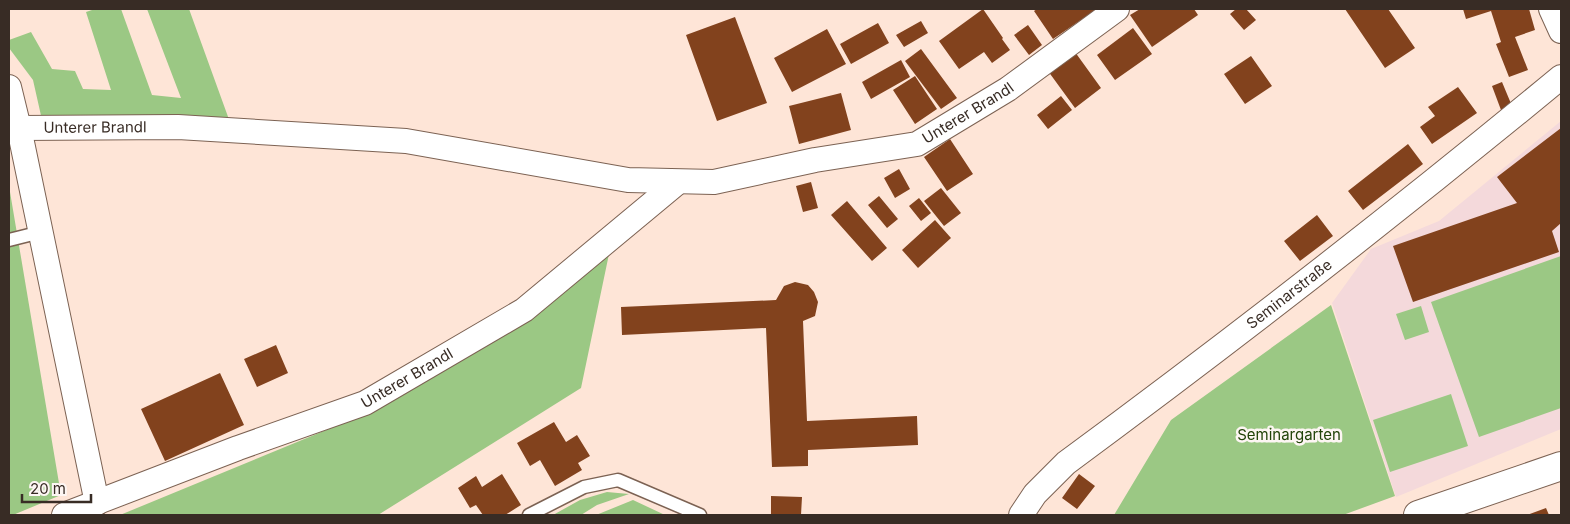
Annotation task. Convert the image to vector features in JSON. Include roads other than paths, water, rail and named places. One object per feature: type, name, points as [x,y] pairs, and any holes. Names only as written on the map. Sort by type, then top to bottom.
[{"type":"main road","points":[[1418,515],[1561,466]]},
{"type":"street","name":"Unterer Brandl","points":[[19,128],[178,127],[406,141],[628,180],[714,182],[815,160],[917,144],[1008,89],[1117,9]]},
{"type":"street","points":[[1551,9],[1561,32]]},
{"type":"street","name":"Seminarstraße","points":[[1021,515],[1035,494],[1066,463],[1320,269],[1561,77]]},
{"type":"street","points":[[9,87],[97,503]]},
{"type":"street","name":"Unterer Brandl","points":[[64,515],[238,448],[365,403],[524,310],[678,182]]},
{"type":"lane","points":[[9,240],[41,232]]},
{"type":"lane","points":[[529,515],[584,487],[618,480],[700,515]]},
{"type":"park label","name":"Seminargarten","points":[[1289,435]]}]
